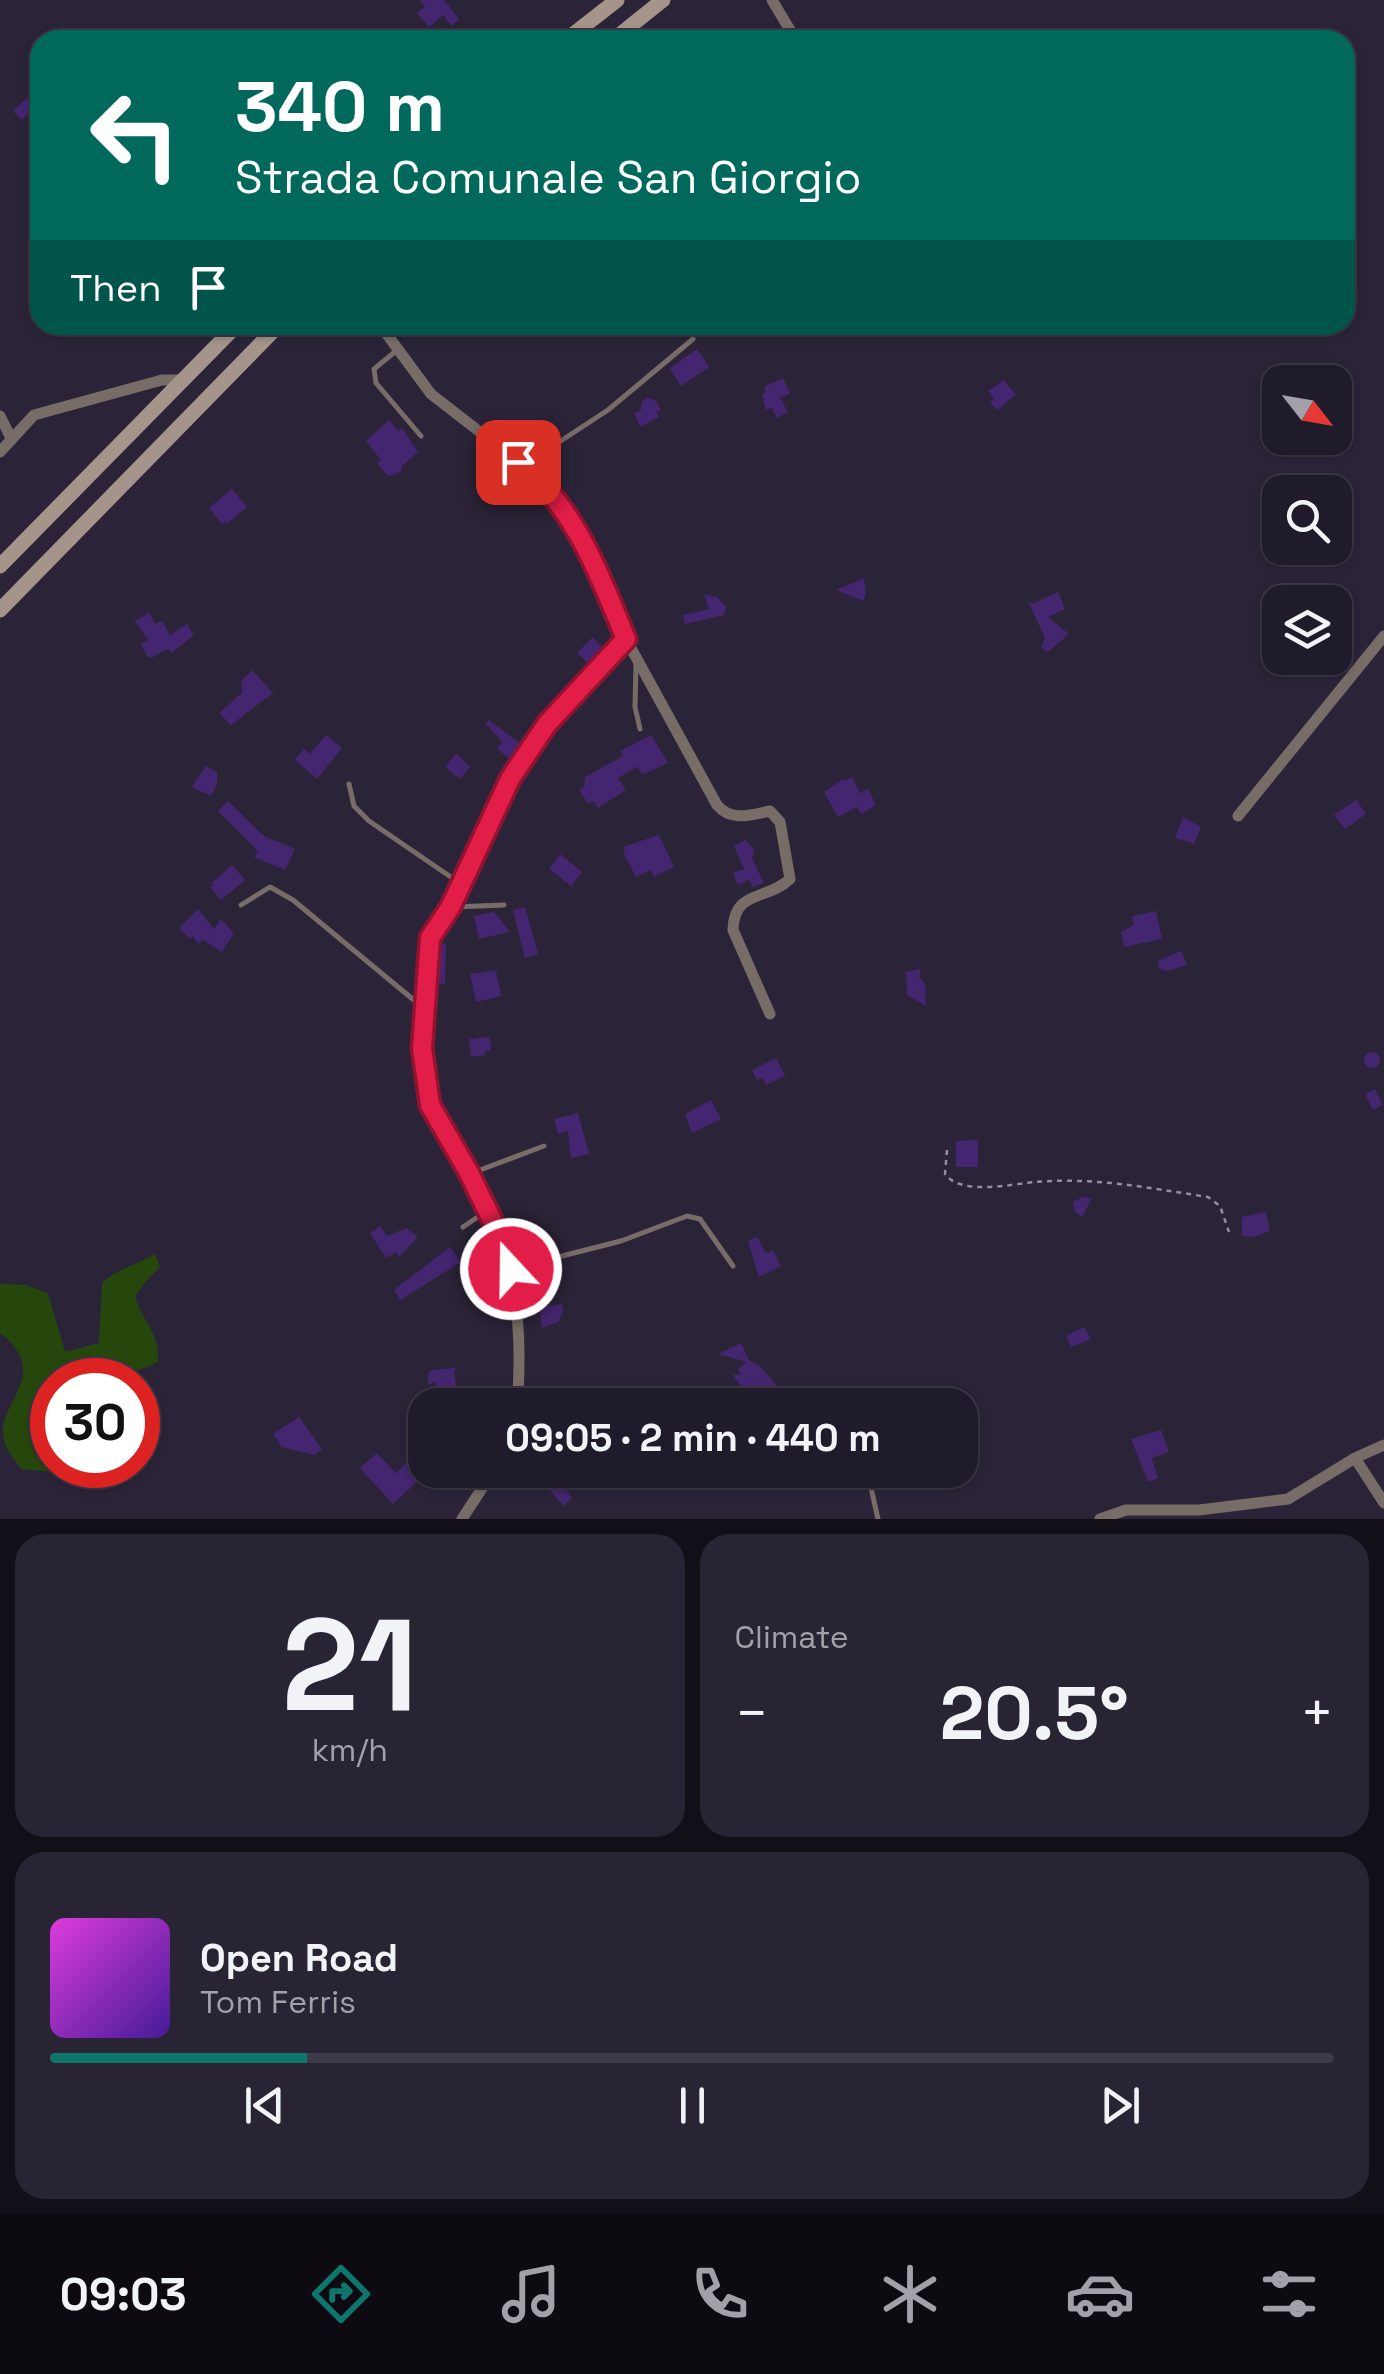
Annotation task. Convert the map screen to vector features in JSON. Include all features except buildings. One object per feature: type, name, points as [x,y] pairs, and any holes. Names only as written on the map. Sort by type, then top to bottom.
[{"type":"main road","points":[[578,30],[616,0]]},
{"type":"main road","points":[[626,30],[663,0]]},
{"type":"main road","points":[[0,566],[227,335]]},
{"type":"main road","points":[[0,610],[269,335]]},
{"type":"street","points":[[772,0],[790,30]]},
{"type":"street","points":[[388,335],[432,394],[534,474],[578,529],[626,639],[723,812],[742,816],[770,811],[780,822],[790,879],[739,906],[733,930],[770,1014]]},
{"type":"street","points":[[0,452],[34,415],[162,380],[183,380]]},
{"type":"street","points":[[0,416],[12,438]]},
{"type":"street","points":[[1238,816],[1384,636]]},
{"type":"street","points":[[518,1388],[518,1306],[511,1269],[470,1174],[430,1105],[422,1048],[430,938],[450,907],[510,779],[547,724],[626,639]]},
{"type":"street","points":[[1100,1519],[1126,1510],[1199,1510],[1288,1499],[1384,1445]]},
{"type":"street","points":[[1355,1458],[1384,1502]]},
{"type":"street","points":[[462,1519],[482,1488]]},
{"type":"lane","points":[[534,474],[553,446],[634,389],[693,339]]},
{"type":"lane","points":[[398,349],[374,369],[376,384],[421,436]]},
{"type":"lane","points":[[637,656],[635,707],[640,729]]},
{"type":"lane","points":[[350,784],[354,806],[369,821],[461,884]]},
{"type":"lane","points":[[241,904],[270,887],[294,900],[424,1008]]},
{"type":"lane","points":[[450,907],[504,905]]},
{"type":"lane","points":[[470,1174],[544,1146]]},
{"type":"lane","points":[[463,1227],[488,1211]]},
{"type":"lane","points":[[511,1269],[621,1242],[687,1216],[700,1219],[733,1266]]},
{"type":"lane","points":[[872,1488],[878,1519]]},
{"type":"path","points":[[946,1150],[944,1174],[954,1183],[992,1186],[1083,1179],[1208,1197],[1220,1206],[1229,1232]]},
{"type":"green space","points":[[155,1254],[160,1267],[135,1297],[154,1335],[158,1358],[30,1358],[30,1470],[21,1469],[3,1434],[23,1374],[15,1347],[0,1333],[0,1284],[26,1285],[48,1293],[65,1352],[99,1343],[102,1283]]},
{"type":"route","points":[[511,1269],[499,1234],[468,1171],[430,1105],[422,1048],[430,938],[451,906],[510,779],[547,724],[626,639],[578,529],[534,474],[518,462]]}]
